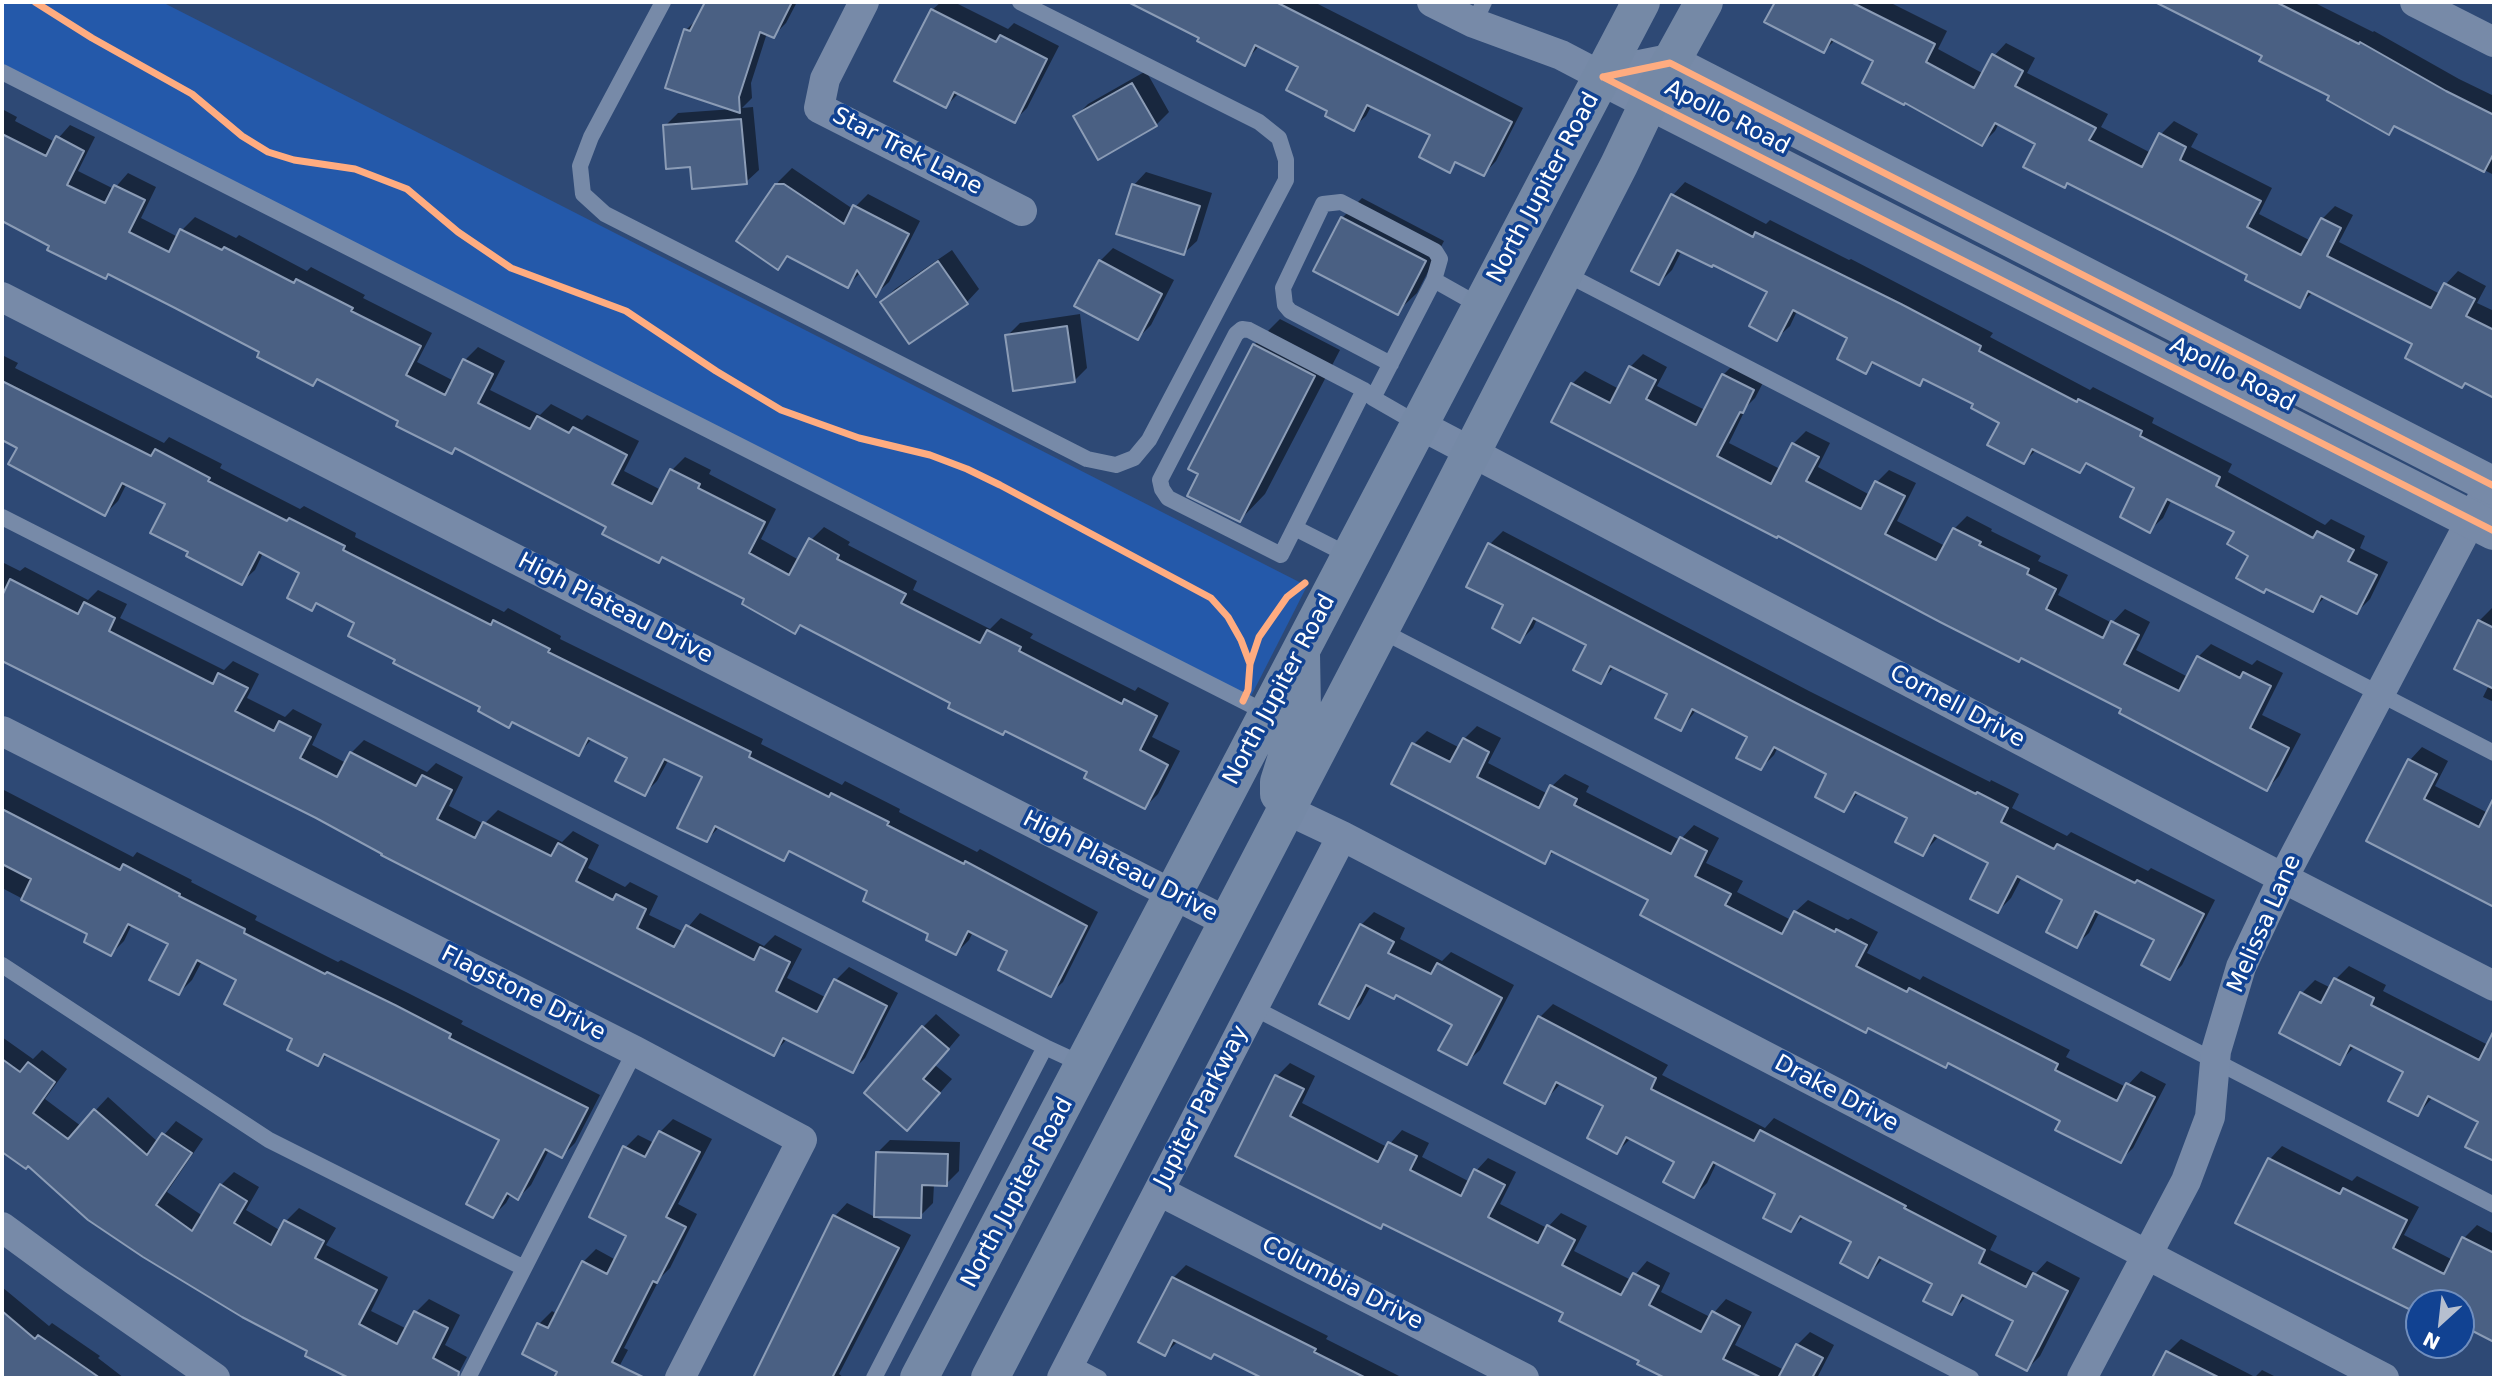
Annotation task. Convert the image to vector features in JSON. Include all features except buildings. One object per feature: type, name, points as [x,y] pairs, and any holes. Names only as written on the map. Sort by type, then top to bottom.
[{"type":"main road","name":"North Jupiter Road","points":[[919,1378],[1642,2]]},
{"type":"main road","points":[[989,1378],[1287,810],[1564,273],[1650,100],[1704,2]]},
{"type":"main road","points":[[1287,810],[1280,801],[1279,782],[1302,709],[1301,649]]},
{"type":"street","name":"Star Trek Lane","points":[[864,2],[825,79],[819,107],[1022,211]]},
{"type":"street","points":[[1432,2],[1479,13],[1603,77]]},
{"type":"street","points":[[2415,2],[2494,43]]},
{"type":"street","name":"Apollo Road","points":[[1603,77],[1670,63],[2492,485]]},
{"type":"street","name":"Apollo Road","points":[[1603,77],[2483,525]]},
{"type":"street","name":"High Plateau Drive","points":[[2,297],[1227,922]]},
{"type":"street","name":"Cornell Drive","points":[[1420,425],[2494,986]]},
{"type":"street","name":"Melissa Lane","points":[[2082,1378],[2186,1181],[2210,1117],[2216,1051],[2241,967],[2283,878],[2380,694],[2483,525],[2492,485]]},
{"type":"street","name":"Flagstone Drive","points":[[2,731],[635,1051],[802,1140],[680,1378]]},
{"type":"street","name":"Drake Drive","points":[[1287,810],[1342,836],[2384,1378]]},
{"type":"street","name":"Jupiter Parkway","points":[[1066,1371],[1342,836]]},
{"type":"street","name":"Columbia Drive","points":[[1159,1191],[1524,1378]]},
{"type":"street","points":[[2,1227],[215,1378]]},
{"type":"lane","points":[[663,2],[591,137],[580,166],[583,194],[605,214],[1087,459],[1116,465],[1134,458],[1150,440],[1286,180],[1286,160],[1279,138],[1259,121],[1020,2]]},
{"type":"lane","points":[[2,72],[1267,713]]},
{"type":"lane","points":[[1391,364],[1290,311],[1285,305],[1283,288],[1323,204],[1341,202],[1436,251],[1440,260],[1434,280],[1391,364],[1368,394],[1281,555],[1168,498],[1161,489],[1160,480],[1236,334],[1242,329],[1249,330],[1368,394],[1420,425]]},
{"type":"lane","points":[[1564,273],[2494,754]]},
{"type":"lane","points":[[1434,280],[1482,307]]},
{"type":"lane","points":[[2,517],[1085,1066]]},
{"type":"lane","points":[[1295,528],[1350,556]]},
{"type":"lane","points":[[1380,630],[2494,1205]]},
{"type":"lane","points":[[2,965],[269,1140],[524,1268]]},
{"type":"lane","points":[[1254,1008],[1971,1378]]},
{"type":"lane","points":[[874,1378],[1045,1047]]},
{"type":"lane","points":[[468,1378],[635,1051]]},
{"type":"lane","points":[[1066,1371],[1099,1378]]},
{"type":"shaded area","points":[[2,2],[162,2],[1307,586],[1248,702],[2,67]]},
{"type":"cycle path","points":[[35,2],[92,38],[192,94],[242,136],[268,152],[294,160],[355,169],[407,189],[458,232],[511,268],[626,311],[716,371],[781,410],[859,438],[930,455],[967,469],[1211,598],[1228,617],[1250,664]]},
{"type":"cycle path","points":[[1603,77],[1670,63],[2494,486]]},
{"type":"cycle path","points":[[1603,77],[2494,531]]},
{"type":"cycle path","points":[[1243,701],[1248,690],[1250,664],[1259,637],[1287,597],[1305,583]]}]
